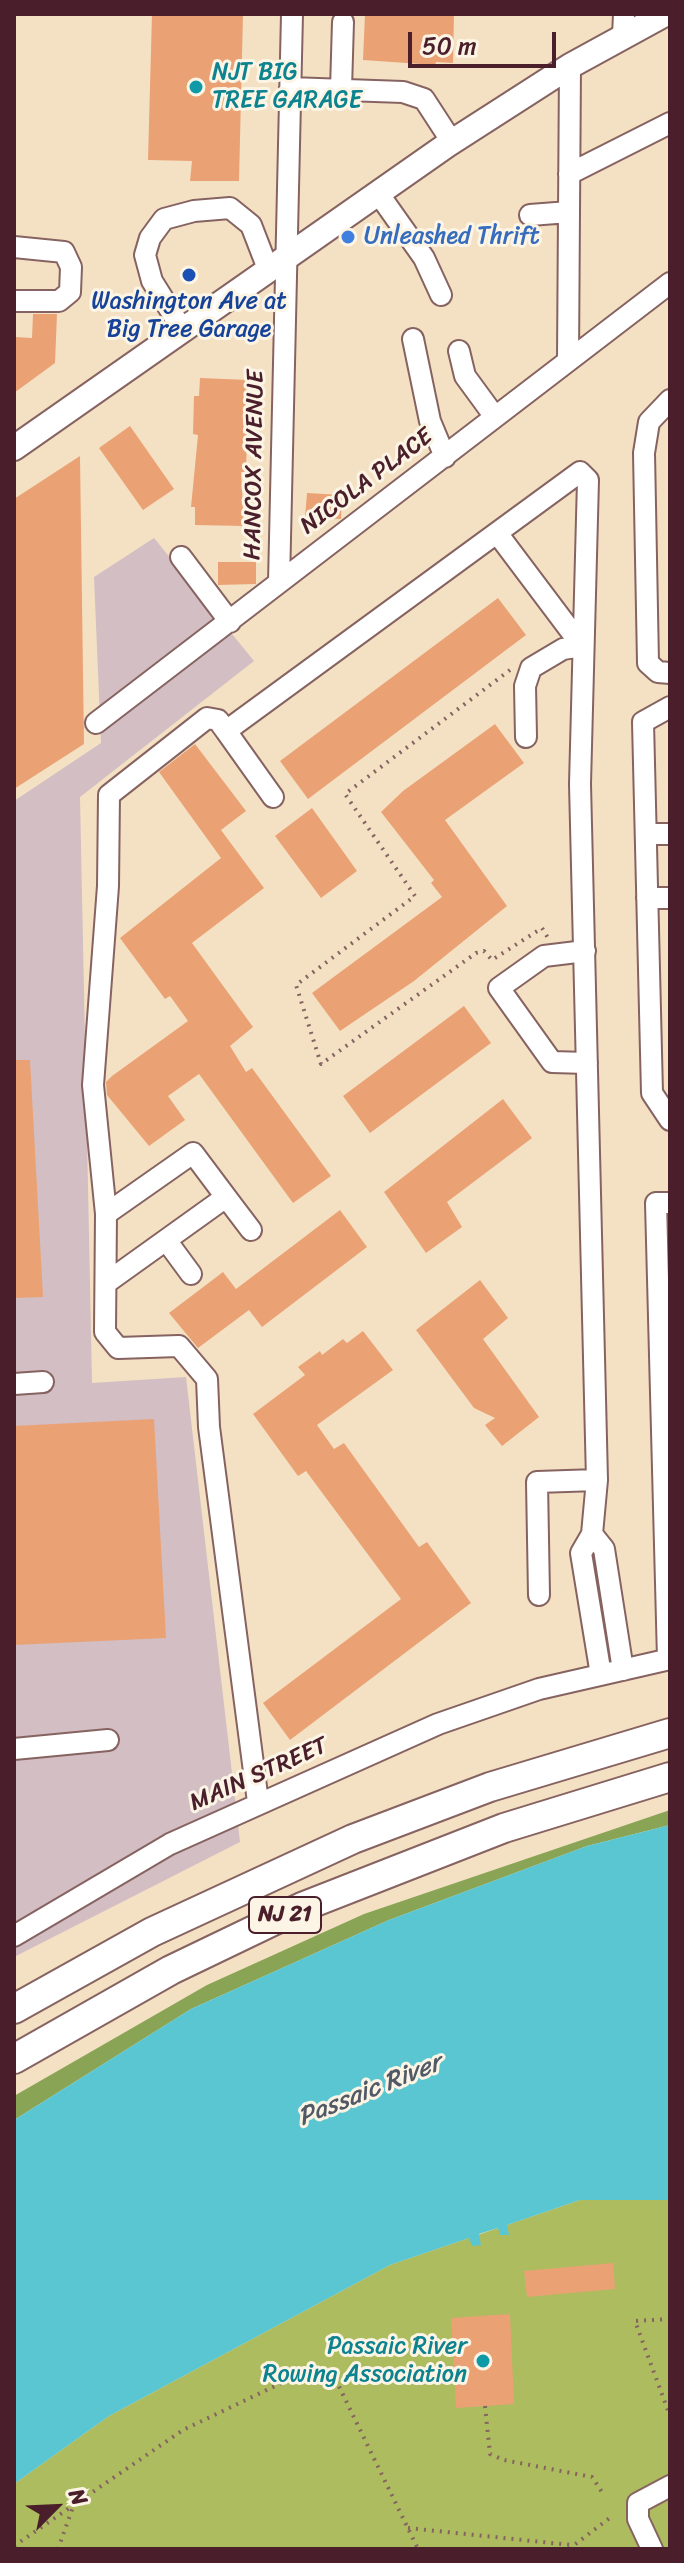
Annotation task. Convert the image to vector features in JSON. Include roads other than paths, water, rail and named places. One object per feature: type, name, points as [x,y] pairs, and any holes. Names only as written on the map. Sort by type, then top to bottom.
[{"type":"highway","name":"NJ 21","points":[[14,2009],[152,1932],[353,1839],[490,1787],[670,1733]]},
{"type":"highway","name":"NJ 21","points":[[14,2059],[171,1970],[316,1901],[504,1828],[670,1777]]},
{"type":"main road","points":[[14,448],[452,142],[570,66],[624,25],[665,14]]},
{"type":"street","name":"HANCOX AVENUE","points":[[279,582],[277,263],[290,88],[292,14]]},
{"type":"street","points":[[341,89],[343,22]]},
{"type":"street","points":[[568,359],[570,66]]},
{"type":"street","points":[[290,88],[403,92],[424,99],[452,142]]},
{"type":"street","points":[[569,174],[670,123]]},
{"type":"street","points":[[378,193],[424,258],[441,295]]},
{"type":"street","points":[[182,329],[152,281],[145,255],[150,238],[164,219],[230,208],[251,225],[277,263]]},
{"type":"street","points":[[530,215],[569,212]]},
{"type":"street","points":[[14,247],[64,252],[71,267],[70,292],[59,301],[14,301]]},
{"type":"street","name":"NICOLA PLACE","points":[[96,723],[670,283]]},
{"type":"street","points":[[413,339],[430,421],[445,457]]},
{"type":"street","points":[[459,351],[465,376],[495,417]]},
{"type":"street","points":[[670,400],[649,422],[644,453],[648,663],[658,672],[670,673]]},
{"type":"street","points":[[226,731],[580,472],[585,474],[588,480],[580,784],[597,1480],[592,1534],[581,1553],[601,1675]]},
{"type":"street","points":[[497,533],[582,646]]},
{"type":"street","points":[[181,557],[230,622]]},
{"type":"street","points":[[526,737],[525,686],[531,668],[563,649],[582,646]]},
{"type":"street","points":[[670,707],[643,722],[652,1093],[670,1120]]},
{"type":"street","points":[[258,1802],[209,1427],[207,1379],[179,1346],[118,1348],[105,1332],[106,1214],[93,1085],[108,886],[109,795],[207,718],[218,720],[273,797]]},
{"type":"street","points":[[646,834],[670,834]]},
{"type":"street","points":[[647,898],[670,898]]},
{"type":"street","points":[[585,951],[544,956],[499,988],[552,1062],[587,1063]]},
{"type":"street","points":[[106,1214],[193,1153],[251,1230]]},
{"type":"street","points":[[106,1283],[226,1197]]},
{"type":"street","points":[[669,1659],[656,1203],[670,1203]]},
{"type":"street","points":[[166,1240],[191,1274]]},
{"type":"street","points":[[14,1384],[43,1382]]},
{"type":"street","points":[[539,1595],[537,1482],[597,1480]]},
{"type":"street","points":[[592,1534],[604,1549],[623,1670]]},
{"type":"street","name":"MAIN STREET","points":[[14,1936],[124,1869],[258,1802],[438,1724],[539,1689],[669,1659]]},
{"type":"street","points":[[14,1749],[108,1740]]},
{"type":"street","points":[[652,2549],[638,2519],[638,2503],[670,2486]]},
{"type":"water","name":"Passaic River","points":[[670,1825],[670,2200],[580,2200],[507,2225],[509,2235],[500,2235],[498,2228],[479,2234],[481,2245],[472,2246],[469,2238],[390,2265],[109,2416],[14,2484],[14,2120],[191,2009],[389,1920],[587,1846]]},
{"type":"place","name":"NJT BIG TREE GARAGE","points":[[196,87]]},
{"type":"place","name":"Unleashed Thrift","points":[[348,237]]},
{"type":"place","name":"Washington Ave at Big Tree Garage","points":[[189,275]]},
{"type":"place","name":"Passaic River Rowing Association","points":[[483,2361]]}]
